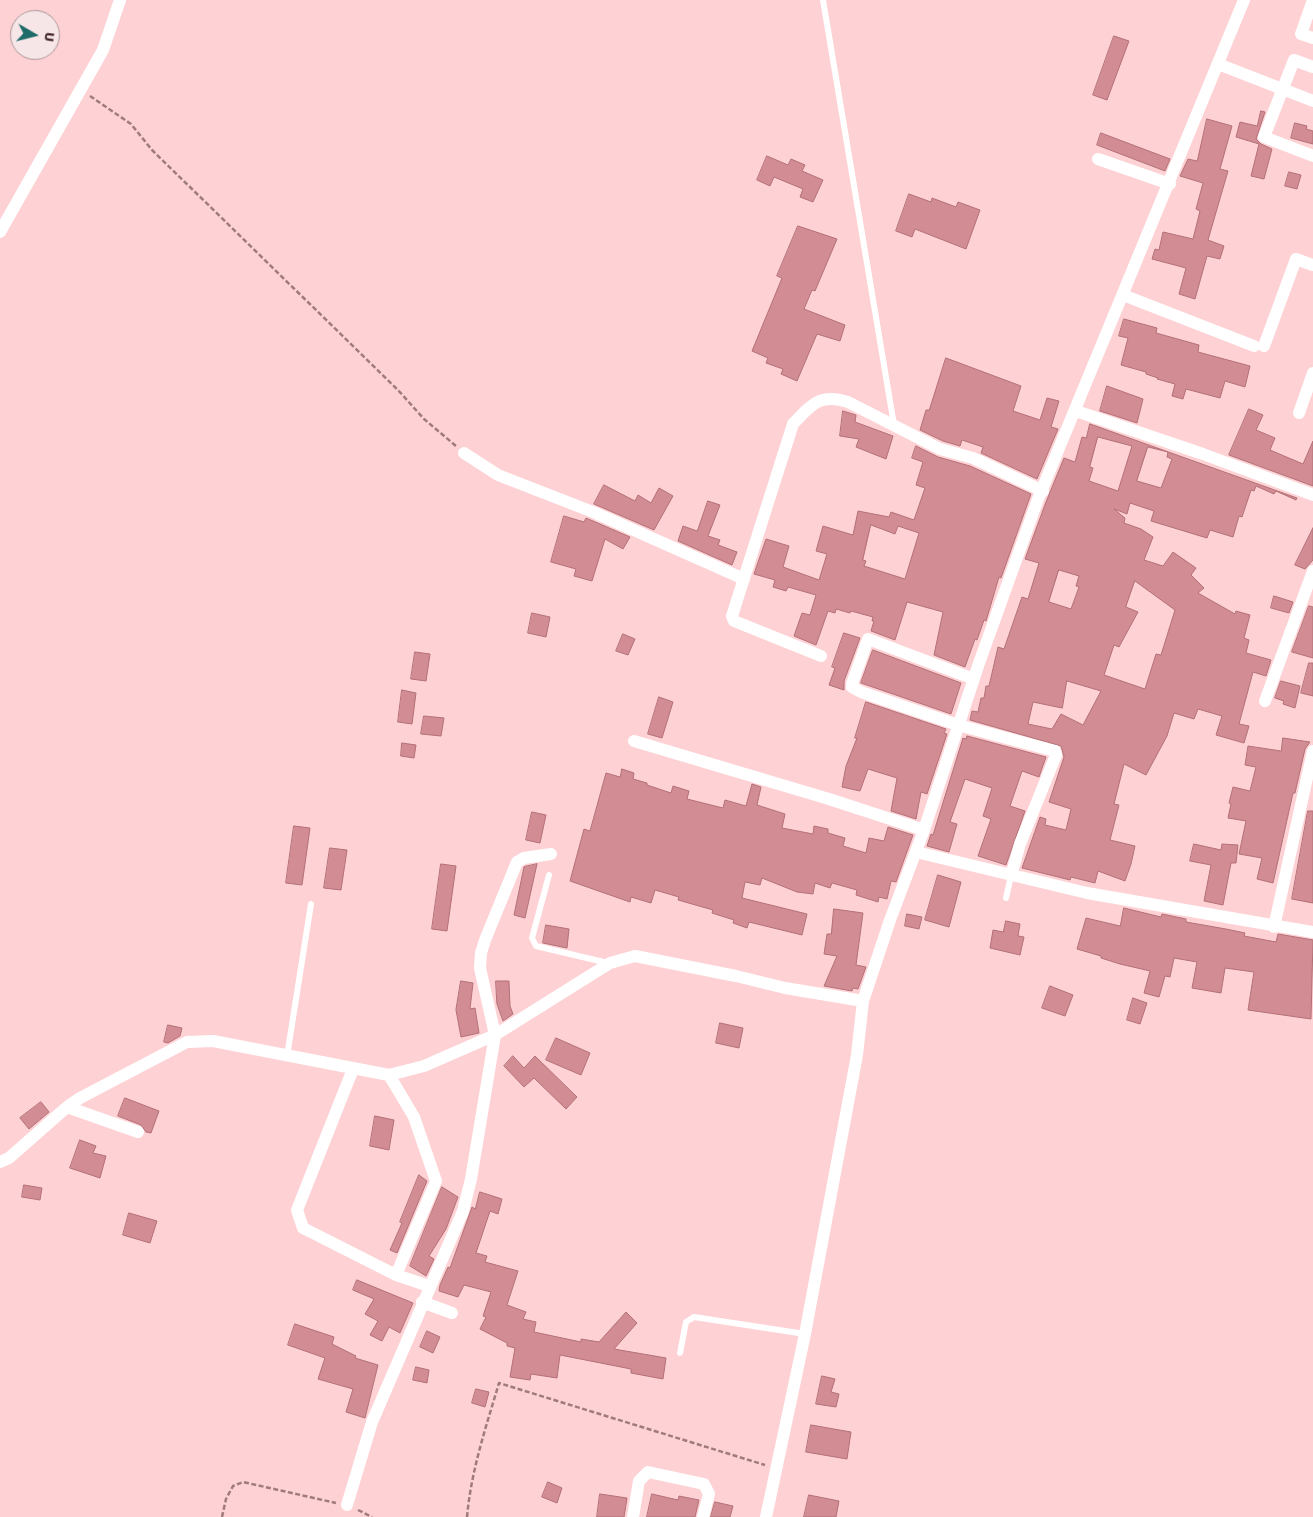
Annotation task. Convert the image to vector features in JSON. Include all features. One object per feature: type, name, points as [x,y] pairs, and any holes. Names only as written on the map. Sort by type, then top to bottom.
[{"type":"street","points":[[0,232],[103,50],[120,0]]},
{"type":"street","points":[[766,1517],[806,1334],[857,1055],[863,1001],[924,830],[974,679],[1043,491],[1244,0]]},
{"type":"street","points":[[1313,0],[1301,34],[1313,38]]},
{"type":"street","points":[[1313,67],[1294,60],[1264,137],[1313,156]]},
{"type":"street","points":[[1218,64],[1313,101]]},
{"type":"street","points":[[1098,159],[1170,184]]},
{"type":"street","points":[[1123,295],[1259,346],[1296,259],[1313,265]]},
{"type":"street","points":[[1299,413],[1313,373]]},
{"type":"street","points":[[820,656],[734,621],[732,616],[793,424],[811,405],[832,398],[848,402],[940,449],[973,458],[1043,491]]},
{"type":"street","points":[[1076,411],[1204,454],[1313,495]]},
{"type":"street","points":[[464,453],[498,475],[593,512],[744,579]]},
{"type":"street","points":[[1266,702],[1313,571]]},
{"type":"street","points":[[974,679],[868,640],[853,679],[852,687],[861,692],[958,725],[1055,751],[1050,770],[1020,844],[1011,876]]},
{"type":"street","points":[[634,741],[829,799],[924,830]]},
{"type":"street","points":[[1274,927],[1313,751]]},
{"type":"street","points":[[916,852],[1087,893],[1274,927],[1313,932]]},
{"type":"street","points":[[347,1506],[372,1422],[462,1210],[472,1179],[495,1035],[480,968],[485,940],[518,862],[524,858],[551,854]]},
{"type":"street","points":[[0,1162],[9,1158],[67,1107],[188,1042],[213,1041],[389,1075],[424,1066],[495,1035],[610,963],[635,956],[736,976],[785,988],[863,1001]]},
{"type":"street","points":[[353,1069],[297,1210],[302,1228],[396,1275],[429,1286]]},
{"type":"street","points":[[389,1075],[414,1117],[436,1181],[396,1275]]},
{"type":"street","points":[[67,1107],[138,1132]]},
{"type":"street","points":[[422,1302],[452,1313]]},
{"type":"street","points":[[633,1517],[639,1481],[648,1472],[704,1484],[709,1494],[703,1517]]},
{"type":"lane","points":[[823,0],[894,426]]},
{"type":"lane","points":[[549,875],[532,938],[536,946],[610,963]]},
{"type":"lane","points":[[1006,898],[1011,876]]},
{"type":"lane","points":[[287,1056],[311,904]]},
{"type":"lane","points":[[680,1353],[686,1322],[694,1317],[806,1334]]},
{"type":"path","points":[[80,90],[131,124],[152,150],[398,390],[424,419],[464,453]]},
{"type":"path","points":[[467,1517],[468,1497],[478,1454],[499,1383],[778,1469]]},
{"type":"path","points":[[222,1517],[226,1499],[233,1486],[243,1482],[347,1506],[372,1517]]},
{"type":"building","points":[[1114,36],[1129,41],[1107,100],[1093,95]]},
{"type":"building","points":[[1261,111],[1265,112],[1256,139],[1261,144],[1272,149],[1264,179],[1251,176],[1259,144],[1236,137],[1240,122],[1257,126]]},
{"type":"building","points":[[1207,119],[1232,126],[1220,169],[1228,171],[1208,240],[1224,246],[1220,259],[1207,256],[1195,299],[1179,294],[1186,268],[1152,259],[1155,249],[1159,250],[1163,232],[1193,239],[1200,211],[1196,209],[1203,183],[1180,176],[1188,159],[1197,161]]},
{"type":"building","points":[[1295,123],[1307,126],[1306,129],[1313,131],[1313,144],[1291,138]]},
{"type":"building","points":[[1101,133],[1170,159],[1165,171],[1097,145]]},
{"type":"building","points":[[767,156],[788,165],[791,159],[805,165],[802,171],[823,180],[813,202],[800,197],[803,189],[774,177],[770,186],[757,180]]},
{"type":"building","points":[[1289,172],[1301,175],[1297,189],[1285,186]]},
{"type":"building","points":[[909,194],[931,202],[932,198],[956,207],[958,202],[980,210],[966,249],[915,229],[912,237],[896,231]]},
{"type":"building","points":[[798,226],[837,239],[815,291],[812,290],[804,309],[845,325],[840,341],[817,334],[797,381],[781,374],[783,369],[766,363],[768,358],[752,351],[782,278],[777,276]]},
{"type":"building","points":[[1124,319],[1157,328],[1156,333],[1199,345],[1198,352],[1250,366],[1245,387],[1225,381],[1220,398],[1186,389],[1183,399],[1172,396],[1175,384],[1157,379],[1146,374],[1146,372],[1121,365],[1128,338],[1119,336]]},
{"type":"building","points":[[946,358],[1021,386],[1013,411],[1040,420],[1047,398],[1059,401],[1051,427],[1058,429],[1037,479],[981,453],[983,447],[962,440],[960,446],[943,441],[920,430],[926,410],[929,410]]},
{"type":"building","points":[[1107,386],[1143,399],[1137,423],[1100,411]]},
{"type":"building","points":[[1249,409],[1263,415],[1256,430],[1275,438],[1270,450],[1303,464],[1313,441],[1313,486],[1229,455]]},
{"type":"building","points":[[843,411],[856,415],[855,422],[893,436],[886,459],[856,447],[859,439],[840,436]]},
{"type":"building","points":[[1090,424],[1297,498],[1296,500],[1276,491],[1274,494],[1256,486],[1254,491],[1251,490],[1242,517],[1239,516],[1233,537],[1210,530],[1207,538],[1151,521],[1154,511],[1130,503],[1127,514],[1114,509],[1125,518],[1124,523],[1141,529],[1153,537],[1144,560],[1163,566],[1173,552],[1196,568],[1191,575],[1204,588],[1198,593],[1235,614],[1236,611],[1250,615],[1244,638],[1249,640],[1246,653],[1271,660],[1266,676],[1253,672],[1239,724],[1249,726],[1244,743],[1216,735],[1222,716],[1198,709],[1194,719],[1174,713],[1167,736],[1146,775],[1124,764],[1114,804],[1119,805],[1110,840],[1135,846],[1131,864],[1125,881],[1098,871],[1095,883],[1071,877],[1070,880],[1022,868],[1040,817],[1046,819],[1045,825],[1066,830],[1071,809],[1049,802],[1064,757],[1061,746],[970,720],[972,711],[978,712],[981,698],[984,698],[986,686],[989,686],[998,647],[1004,649],[1022,597],[1028,599],[1039,563],[1025,559],[1064,458],[1075,462],[1082,437],[1086,438]],"holes":[[[1098,437],[1132,446],[1118,491],[1089,481],[1093,468],[1090,467]],[[1148,447],[1168,452],[1167,457],[1172,459],[1161,488],[1137,481]],[[1059,570],[1079,576],[1076,586],[1079,587],[1071,609],[1049,602]],[[1135,581],[1175,610],[1161,655],[1156,654],[1145,689],[1104,675],[1114,645],[1119,647],[1138,612],[1126,607]],[[1067,681],[1101,691],[1083,725],[1061,714],[1052,729],[1028,724],[1033,702],[1062,708]]]},
{"type":"building","points":[[916,446],[938,457],[970,466],[1031,494],[1001,578],[999,577],[986,621],[984,620],[977,640],[975,639],[965,667],[934,655],[943,612],[907,602],[895,640],[871,631],[874,621],[872,621],[873,617],[836,609],[835,613],[828,611],[816,645],[794,636],[802,613],[810,615],[816,595],[788,587],[786,591],[773,587],[775,580],[754,574],[766,539],[789,546],[783,567],[819,580],[827,554],[816,551],[823,526],[853,535],[858,511],[889,517],[891,512],[914,520],[925,488],[916,485],[923,462],[912,458]],"holes":[[[871,525],[895,534],[898,526],[919,533],[905,579],[864,566],[866,561],[863,560]]]},
{"type":"building","points":[[604,485],[635,501],[638,495],[651,503],[659,488],[673,496],[654,530],[594,504]]},
{"type":"building","points":[[708,501],[720,505],[708,536],[720,540],[718,545],[737,552],[732,565],[678,541],[683,526],[697,531]]},
{"type":"building","points":[[564,516],[584,522],[586,518],[630,537],[623,549],[605,539],[592,581],[574,576],[576,569],[551,562]]},
{"type":"building","points":[[1313,528],[1313,560],[1305,569],[1295,565]]},
{"type":"building","points":[[1274,596],[1293,602],[1289,613],[1271,608]]},
{"type":"building","points":[[1309,606],[1313,607],[1313,658],[1292,652]]},
{"type":"building","points":[[532,613],[550,617],[546,637],[528,633]]},
{"type":"building","points":[[844,633],[860,638],[844,681],[844,690],[829,685],[835,668],[832,667]]},
{"type":"building","points":[[623,634],[635,639],[628,655],[616,651]]},
{"type":"building","points":[[873,650],[961,683],[951,714],[861,683]]},
{"type":"building","points":[[415,652],[430,654],[426,681],[411,679]]},
{"type":"building","points":[[1309,663],[1313,663],[1313,696],[1301,693]]},
{"type":"building","points":[[1281,681],[1300,686],[1295,708],[1283,704],[1284,701],[1275,698]]},
{"type":"building","points":[[402,690],[416,693],[412,724],[398,722]]},
{"type":"building","points":[[659,697],[673,702],[662,738],[648,734]]},
{"type":"building","points":[[866,702],[946,729],[944,733],[947,734],[927,794],[921,792],[916,819],[891,811],[897,778],[868,769],[860,791],[842,787],[846,766],[857,738],[855,738]]},
{"type":"building","points":[[424,716],[444,718],[441,736],[421,734]]},
{"type":"building","points":[[967,736],[1046,757],[1039,777],[1022,771],[1010,806],[1025,811],[1006,865],[978,856],[991,819],[983,816],[992,788],[965,779],[950,822],[957,824],[949,852],[927,846],[931,834],[933,835],[963,738],[966,739]]},
{"type":"building","points":[[1283,738],[1310,742],[1305,749],[1295,793],[1293,793],[1273,883],[1257,879],[1262,858],[1239,854],[1246,821],[1228,818],[1231,804],[1229,803],[1233,787],[1250,791],[1256,767],[1245,765],[1248,746],[1281,751]]},
{"type":"building","points":[[402,743],[416,745],[414,758],[401,756]]},
{"type":"building","points":[[622,769],[634,773],[633,779],[647,783],[647,785],[671,793],[673,786],[689,791],[687,799],[723,808],[725,800],[746,806],[752,784],[761,787],[757,805],[785,814],[782,828],[813,834],[814,826],[828,829],[828,833],[845,838],[843,846],[866,853],[869,838],[884,841],[888,827],[913,835],[896,882],[891,881],[887,899],[879,897],[878,902],[856,895],[857,890],[832,883],[830,888],[815,883],[813,894],[797,892],[762,878],[760,885],[745,882],[742,898],[807,914],[802,935],[749,922],[747,928],[733,923],[734,920],[712,913],[713,910],[678,900],[679,897],[655,890],[651,903],[631,897],[630,902],[570,881],[584,829],[590,831],[606,773],[620,777]]},
{"type":"building","points":[[1308,811],[1313,811],[1313,903],[1292,899]]},
{"type":"building","points":[[532,812],[546,815],[540,843],[526,840]]},
{"type":"building","points":[[294,826],[310,828],[302,885],[286,883]]},
{"type":"building","points":[[1194,844],[1221,850],[1222,844],[1238,845],[1236,863],[1231,863],[1223,905],[1204,901],[1211,865],[1190,861]]},
{"type":"building","points":[[330,848],[347,850],[341,890],[324,888]]},
{"type":"building","points":[[441,864],[456,866],[447,931],[432,929]]},
{"type":"building","points":[[537,864],[525,918],[514,915],[524,867]]},
{"type":"building","points":[[938,875],[961,882],[949,927],[925,920]]},
{"type":"building","points":[[1124,908],[1161,917],[1162,914],[1186,919],[1186,922],[1245,933],[1244,936],[1276,942],[1278,934],[1313,940],[1311,1019],[1248,1010],[1254,972],[1225,968],[1221,993],[1192,988],[1197,962],[1174,958],[1170,977],[1165,976],[1159,997],[1144,993],[1150,971],[1120,964],[1077,949],[1086,918],[1120,926]]},
{"type":"building","points":[[834,909],[863,913],[856,965],[866,967],[858,989],[853,988],[852,991],[824,986],[837,956],[824,954],[827,934],[831,934]]},
{"type":"building","points":[[907,914],[922,917],[919,929],[905,926]]},
{"type":"building","points":[[1006,921],[1020,924],[1018,936],[1024,937],[1020,955],[990,948],[993,930],[1003,932]]},
{"type":"building","points":[[546,925],[569,929],[567,948],[543,943]]},
{"type":"building","points":[[461,981],[473,983],[470,1009],[475,1008],[479,1033],[461,1037],[456,1010]]},
{"type":"building","points":[[496,981],[509,981],[510,1006],[513,1014],[503,1021],[497,1004]]},
{"type":"building","points":[[1050,986],[1073,995],[1065,1016],[1042,1008]]},
{"type":"building","points":[[1133,998],[1147,1003],[1140,1024],[1127,1020]]},
{"type":"building","points":[[720,1023],[743,1028],[739,1048],[716,1043]]},
{"type":"building","points":[[168,1025],[182,1028],[180,1036],[168,1043],[164,1042]]},
{"type":"building","points":[[556,1038],[590,1053],[581,1075],[546,1060]]},
{"type":"building","points":[[513,1056],[524,1068],[535,1056],[577,1097],[566,1109],[534,1078],[524,1087],[504,1066]]},
{"type":"building","points":[[125,1098],[159,1111],[151,1133],[146,1132],[141,1125],[118,1116]]},
{"type":"building","points":[[41,1102],[49,1112],[29,1129],[20,1118]]},
{"type":"building","points":[[375,1116],[394,1120],[389,1150],[370,1146]]},
{"type":"building","points":[[80,1140],[96,1146],[93,1153],[106,1156],[100,1178],[70,1168]]},
{"type":"building","points":[[419,1175],[427,1181],[397,1253],[390,1250]]},
{"type":"building","points":[[24,1185],[42,1188],[40,1200],[22,1197]]},
{"type":"building","points":[[442,1187],[458,1197],[446,1229],[429,1256],[434,1259],[426,1276],[410,1266]]},
{"type":"building","points":[[480,1192],[502,1199],[498,1214],[490,1211],[476,1253],[487,1256],[485,1262],[518,1271],[507,1305],[526,1312],[523,1319],[536,1322],[534,1332],[581,1342],[581,1339],[599,1342],[626,1312],[637,1323],[614,1349],[666,1358],[663,1379],[631,1373],[631,1369],[560,1355],[557,1378],[531,1374],[530,1380],[510,1377],[515,1348],[507,1346],[507,1343],[480,1329],[486,1317],[483,1316],[491,1292],[464,1285],[458,1297],[439,1291],[448,1267],[450,1268],[472,1207],[475,1209]]},
{"type":"building","points":[[129,1213],[157,1221],[150,1243],[123,1235]]},
{"type":"building","points":[[357,1280],[413,1303],[400,1333],[389,1327],[382,1341],[370,1335],[378,1321],[365,1314],[374,1299],[353,1290]]},
{"type":"building","points":[[295,1324],[334,1337],[332,1344],[356,1356],[355,1358],[378,1365],[365,1418],[346,1412],[353,1389],[318,1379],[325,1358],[288,1345]]},
{"type":"building","points":[[427,1331],[440,1337],[433,1353],[420,1347]]},
{"type":"building","points":[[416,1367],[429,1370],[427,1383],[413,1380]]},
{"type":"building","points":[[822,1376],[835,1379],[831,1392],[839,1394],[836,1407],[816,1404]]},
{"type":"building","points":[[476,1389],[489,1392],[485,1407],[472,1403]]},
{"type":"building","points":[[811,1425],[851,1432],[847,1459],[806,1452]]},
{"type":"building","points":[[548,1482],[562,1488],[557,1503],[542,1497]]},
{"type":"building","points":[[600,1494],[627,1498],[624,1517],[597,1517]]},
{"type":"building","points":[[652,1494],[678,1500],[679,1496],[699,1500],[695,1517],[647,1517]]},
{"type":"building","points":[[809,1495],[839,1501],[836,1517],[804,1517]]},
{"type":"building","points":[[715,1502],[733,1506],[730,1517],[711,1517]]}]
